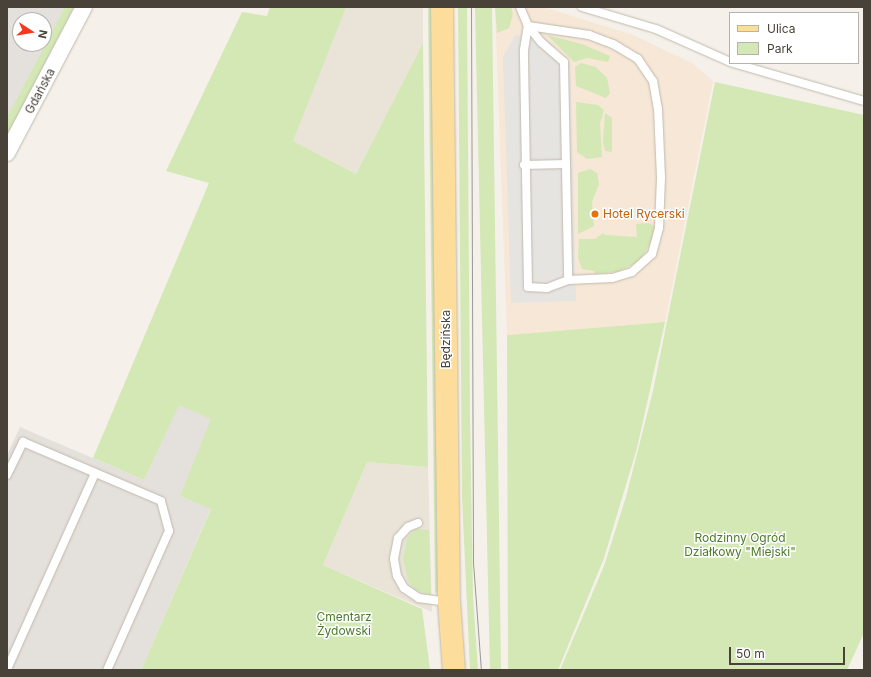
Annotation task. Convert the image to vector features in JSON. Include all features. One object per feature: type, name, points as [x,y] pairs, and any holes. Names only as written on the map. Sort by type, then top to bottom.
[{"type":"main road","name":"Będzińska","points":[[442,7],[449,602],[454,670]]},
{"type":"street","name":"Gdańska","points":[[7,153],[84,7]]},
{"type":"lane","points":[[520,7],[528,26],[541,42],[564,62],[568,280]]},
{"type":"lane","points":[[582,7],[656,29],[729,62]]},
{"type":"lane","points":[[528,26],[589,35],[614,44],[638,58],[653,81],[658,109],[661,177],[659,228],[652,254],[632,272],[612,278],[568,280],[547,288],[528,287],[524,165],[524,50],[528,26]]},
{"type":"lane","points":[[737,64],[864,101]]},
{"type":"lane","points":[[524,165],[566,164]]},
{"type":"lane","points":[[7,475],[22,442],[161,501],[169,531],[107,670]]},
{"type":"lane","points":[[7,669],[96,473]]},
{"type":"lane","points":[[418,523],[408,527],[398,538],[394,558],[397,576],[404,588],[419,598],[449,602]]},
{"type":"shaded area","points":[[7,7],[69,7],[52,40],[52,12],[12,12],[12,52],[46,52],[7,127]]},
{"type":"shaded area","points":[[345,7],[423,7],[423,43],[356,174],[293,141]]},
{"type":"shaded area","name":"Hotel Rycerski","points":[[495,7],[543,7],[633,35],[692,63],[713,81],[665,322],[507,335]]},
{"type":"shaded area","points":[[515,35],[546,39],[570,63],[576,301],[511,303],[503,58]]},
{"type":"shaded area","points":[[179,404],[212,419],[180,496],[211,508],[141,670],[7,670],[7,455],[20,427],[144,480]]},
{"type":"shaded area","points":[[367,462],[428,467],[432,612],[323,565]]},
{"type":"green space","points":[[65,7],[74,7],[52,49],[52,32]]},
{"type":"green space","name":"Cmentarz Żydowski","points":[[270,7],[346,7],[293,141],[356,174],[423,43],[428,467],[367,462],[323,565],[422,609],[430,669],[436,670],[141,670],[211,509],[180,496],[211,419],[179,405],[144,480],[93,458],[209,183],[166,171],[242,12],[267,16]]},
{"type":"green space","points":[[428,7],[432,7],[439,592],[435,593]]},
{"type":"green space","points":[[458,7],[467,7],[473,597],[478,670],[470,670],[462,497]]},
{"type":"green space","points":[[475,7],[492,7],[501,670],[490,670]]},
{"type":"green space","points":[[495,7],[511,7],[513,14],[509,28],[497,33]]},
{"type":"green space","points":[[547,35],[582,44],[610,56],[608,62],[587,58],[574,62]]},
{"type":"green space","points":[[41,52],[51,52],[7,136],[7,118]]},
{"type":"green space","points":[[581,63],[596,67],[607,78],[610,93],[606,98],[576,86],[575,67]]},
{"type":"green space","name":"Rodzinny Ogród Działkowy \"Miejski\"","points":[[715,82],[864,115],[864,633],[847,670],[560,670],[604,566],[626,497],[653,391]]},
{"type":"green space","points":[[576,102],[598,105],[604,110],[600,124],[602,157],[587,159],[577,152]]},
{"type":"green space","points":[[605,113],[612,118],[612,152],[605,151],[603,142]]},
{"type":"green space","points":[[590,169],[597,173],[599,184],[592,202],[594,226],[578,234],[578,173]]},
{"type":"green space","points":[[648,223],[654,226],[656,234],[640,261],[617,272],[595,274],[594,271],[582,269],[578,258],[579,239],[595,239],[603,233],[605,235],[637,237],[636,224]]},
{"type":"green space","points":[[665,322],[637,448],[604,558],[558,670],[508,670],[507,335]]},
{"type":"green space","points":[[415,529],[429,530],[431,596],[414,589],[408,580],[403,558],[407,539]]},
{"type":"tram line","points":[[471,7],[473,562],[481,670]]},
{"type":"place","name":"Hotel Rycerski","points":[[595,214]]}]
